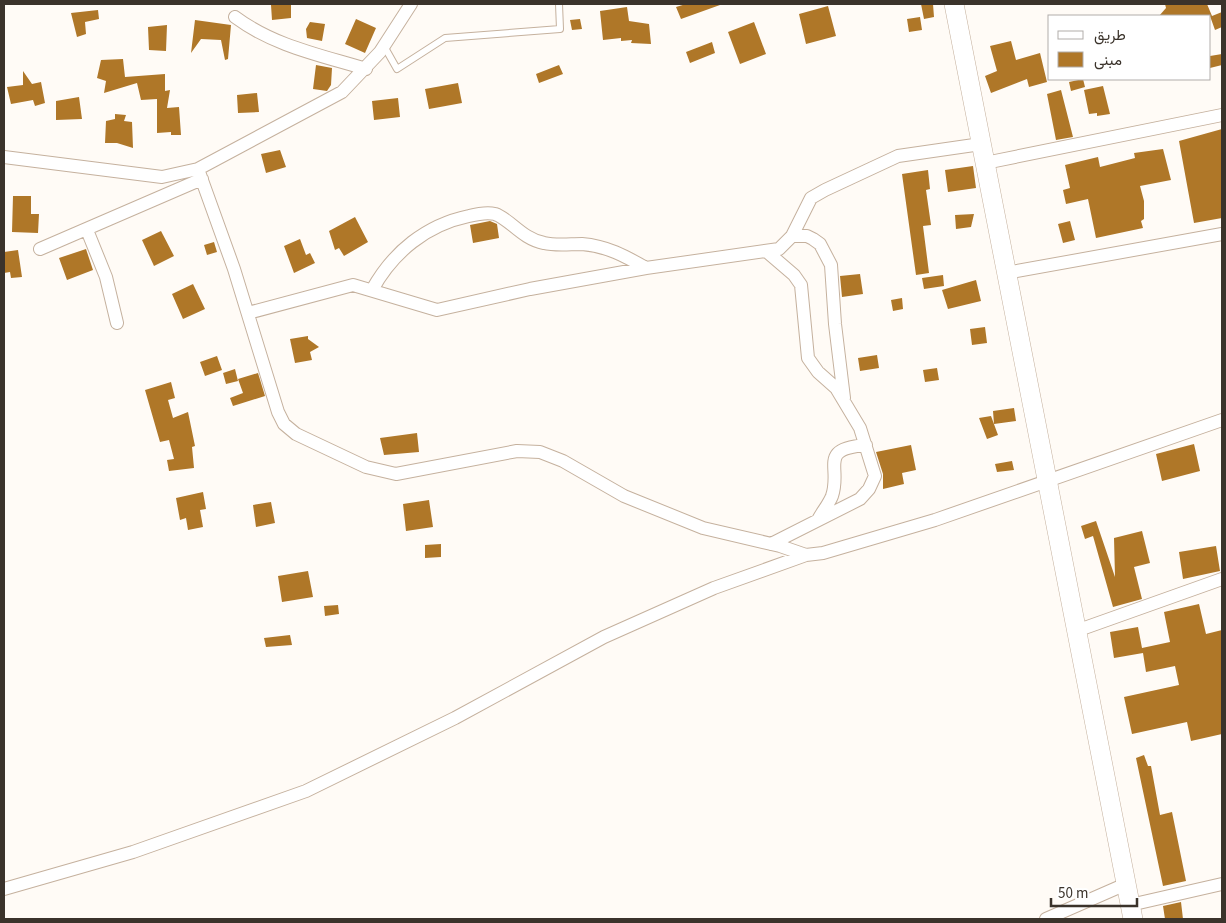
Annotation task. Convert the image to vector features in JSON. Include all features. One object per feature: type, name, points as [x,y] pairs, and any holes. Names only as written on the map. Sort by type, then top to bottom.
[{"type":"street","points":[[954,4],[1131,912],[1222,884]]},
{"type":"street","points":[[40,249],[87,230],[200,174],[342,92],[366,69],[384,46],[405,6]]},
{"type":"street","points":[[235,17],[250,28],[284,45],[366,69]]},
{"type":"street","points":[[985,163],[1222,115]]},
{"type":"street","points":[[248,313],[353,285],[437,310],[530,289],[646,268],[779,249],[792,236],[811,198],[842,181],[898,156],[981,144]]},
{"type":"street","points":[[4,157],[162,177],[200,174]]},
{"type":"street","points":[[200,174],[248,313],[278,412],[284,424],[296,434],[366,467],[396,474],[517,451],[540,452],[563,461],[624,496],[703,528],[806,554]]},
{"type":"street","points":[[372,290],[383,270],[422,234],[434,227],[459,218],[481,213],[496,214],[532,240],[545,244],[599,246],[620,253],[646,268]]},
{"type":"street","points":[[87,230],[106,277],[118,323]]},
{"type":"street","points":[[1006,273],[1222,234]]},
{"type":"street","points":[[792,236],[807,236],[820,244],[831,265],[835,324],[845,402]]},
{"type":"street","points":[[766,251],[794,274],[801,285],[808,358],[818,372],[836,388],[860,428],[875,476],[869,489],[860,499],[771,544]]},
{"type":"street","points":[[4,889],[133,852],[306,791],[455,718],[604,637],[714,588],[806,554],[823,553],[850,547],[1222,420]]},
{"type":"street","points":[[818,520],[832,496],[833,459],[837,453],[852,447],[866,445]]},
{"type":"street","points":[[1076,631],[1222,580]]},
{"type":"street","points":[[1046,919],[1126,884]]},
{"type":"lane","points":[[384,46],[397,69],[445,38],[560,29],[559,4]]},
{"type":"building","points":[[291,4],[291,18],[272,20],[271,5]]},
{"type":"building","points":[[686,4],[720,5],[681,19],[676,7]]},
{"type":"building","points":[[921,4],[933,4],[934,17],[924,19]]},
{"type":"building","points":[[1165,4],[1207,4],[1212,16],[1222,12],[1222,27],[1215,30],[1211,15],[1160,15],[1166,8]]},
{"type":"building","points":[[828,6],[836,36],[806,44],[799,14]]},
{"type":"building","points":[[627,7],[629,21],[649,24],[651,44],[631,43],[632,40],[621,41],[621,38],[603,40],[600,11]]},
{"type":"building","points":[[98,10],[99,19],[85,22],[86,34],[77,37],[71,13]]},
{"type":"building","points":[[920,17],[922,30],[909,32],[907,19]]},
{"type":"building","points":[[356,19],[376,28],[365,53],[345,44]]},
{"type":"building","points":[[580,19],[582,29],[572,30],[570,20]]},
{"type":"building","points":[[195,20],[231,25],[228,59],[225,60],[221,40],[201,39],[191,53]]},
{"type":"building","points":[[310,22],[325,24],[322,41],[307,38],[306,29]]},
{"type":"building","points":[[754,22],[766,54],[740,64],[728,32]]},
{"type":"building","points":[[167,25],[166,51],[149,50],[148,27]]},
{"type":"building","points":[[1011,41],[1016,60],[1040,53],[1047,82],[1029,87],[1027,79],[991,93],[985,76],[997,71],[990,46]]},
{"type":"building","points":[[712,42],[715,53],[690,63],[686,52]]},
{"type":"building","points":[[1222,54],[1222,65],[1211,68],[1211,56]]},
{"type":"building","points":[[123,59],[125,77],[165,74],[165,91],[170,90],[167,108],[179,107],[181,135],[171,135],[171,132],[157,133],[157,99],[141,100],[137,83],[104,93],[106,81],[97,78],[101,60]]},
{"type":"building","points":[[316,65],[332,68],[331,85],[327,91],[313,89]]},
{"type":"building","points":[[559,65],[563,74],[539,83],[536,74]]},
{"type":"building","points":[[23,71],[32,84],[41,82],[45,103],[35,106],[33,100],[11,104],[7,87],[23,85]]},
{"type":"building","points":[[1083,80],[1085,87],[1071,91],[1069,82]]},
{"type":"building","points":[[458,83],[462,103],[429,109],[425,89]]},
{"type":"building","points":[[1103,86],[1110,114],[1097,116],[1097,113],[1089,114],[1084,90]]},
{"type":"building","points":[[1061,90],[1073,137],[1056,140],[1047,94]]},
{"type":"building","points":[[257,93],[259,112],[238,113],[237,95]]},
{"type":"building","points":[[79,97],[82,119],[56,120],[56,101]]},
{"type":"building","points":[[398,98],[400,117],[374,120],[372,101]]},
{"type":"building","points":[[115,114],[126,115],[124,121],[132,122],[133,148],[117,143],[105,143],[106,121],[115,119]]},
{"type":"building","points":[[1222,129],[1222,218],[1194,223],[1179,141]]},
{"type":"building","points":[[1163,149],[1171,180],[1140,186],[1144,201],[1144,219],[1141,221],[1143,228],[1096,238],[1088,199],[1066,204],[1063,190],[1070,188],[1065,165],[1098,157],[1100,167],[1135,158],[1134,153]]},
{"type":"building","points":[[280,150],[286,167],[266,173],[261,154]]},
{"type":"building","points":[[973,166],[976,188],[948,192],[945,170]]},
{"type":"building","points":[[928,170],[930,189],[926,190],[931,225],[923,226],[929,273],[916,275],[902,174]]},
{"type":"building","points":[[13,196],[31,196],[31,214],[39,214],[38,233],[12,232]]},
{"type":"building","points":[[974,214],[971,227],[956,229],[955,215]]},
{"type":"building","points":[[355,217],[368,242],[344,256],[339,248],[335,250],[329,231]]},
{"type":"building","points":[[490,221],[497,224],[499,238],[473,243],[470,225]]},
{"type":"building","points":[[1070,221],[1075,240],[1063,243],[1058,224]]},
{"type":"building","points":[[161,231],[174,256],[154,266],[142,240]]},
{"type":"building","points":[[300,239],[306,255],[310,253],[315,263],[294,273],[284,246]]},
{"type":"building","points":[[214,242],[217,252],[207,255],[204,245]]},
{"type":"building","points":[[86,249],[93,270],[67,280],[59,258]]},
{"type":"building","points":[[18,250],[22,277],[11,278],[10,272],[4,273],[4,252]]},
{"type":"building","points":[[860,274],[863,294],[842,297],[840,276]]},
{"type":"building","points":[[943,275],[944,286],[924,289],[922,278]]},
{"type":"building","points":[[976,280],[981,301],[948,309],[942,290]]},
{"type":"building","points":[[193,284],[205,309],[183,319],[172,294]]},
{"type":"building","points":[[902,298],[903,309],[893,311],[891,300]]},
{"type":"building","points":[[985,327],[987,343],[972,345],[970,329]]},
{"type":"building","points":[[308,336],[308,339],[319,347],[310,352],[312,360],[295,363],[290,339]]},
{"type":"building","points":[[877,355],[879,368],[860,371],[858,358]]},
{"type":"building","points":[[217,356],[222,370],[205,376],[200,362]]},
{"type":"building","points":[[937,368],[939,380],[925,382],[923,370]]},
{"type":"building","points":[[235,369],[238,381],[226,384],[223,373]]},
{"type":"building","points":[[258,373],[265,396],[233,406],[230,398],[243,393],[238,379]]},
{"type":"building","points":[[171,382],[175,398],[168,400],[173,418],[188,412],[195,446],[192,447],[194,468],[169,471],[167,460],[174,459],[169,440],[160,442],[145,390]]},
{"type":"building","points":[[1014,408],[1016,421],[994,424],[993,411]]},
{"type":"building","points":[[991,416],[998,435],[987,439],[979,418]]},
{"type":"building","points":[[417,433],[419,452],[384,455],[380,438]]},
{"type":"building","points":[[1194,444],[1200,471],[1162,481],[1156,454]]},
{"type":"building","points":[[911,445],[916,470],[902,473],[904,484],[883,489],[883,474],[876,452]]},
{"type":"building","points":[[1012,461],[1014,470],[997,472],[995,464]]},
{"type":"building","points":[[203,492],[206,509],[200,510],[203,527],[188,530],[186,518],[180,520],[176,498]]},
{"type":"building","points":[[429,500],[433,527],[406,531],[403,504]]},
{"type":"building","points":[[271,502],[275,523],[256,527],[253,505]]},
{"type":"building","points":[[1096,521],[1115,577],[1114,538],[1142,531],[1150,563],[1134,567],[1142,599],[1113,607],[1093,536],[1085,539],[1081,526]]},
{"type":"building","points":[[441,544],[441,557],[425,558],[425,545]]},
{"type":"building","points":[[1216,546],[1220,571],[1183,579],[1179,552]]},
{"type":"building","points":[[308,571],[313,597],[282,602],[278,576]]},
{"type":"building","points":[[1199,604],[1206,634],[1222,630],[1222,734],[1191,741],[1187,722],[1132,734],[1124,697],[1179,685],[1175,666],[1146,672],[1143,653],[1114,658],[1110,632],[1138,627],[1142,648],[1170,642],[1164,612]]},
{"type":"building","points":[[338,605],[339,614],[325,616],[324,606]]},
{"type":"building","points":[[290,635],[292,645],[266,647],[264,638]]},
{"type":"building","points":[[1144,755],[1148,766],[1151,766],[1160,815],[1172,812],[1186,881],[1163,886],[1136,758]]},
{"type":"building","points":[[1181,902],[1183,919],[1165,919],[1163,906]]}]
